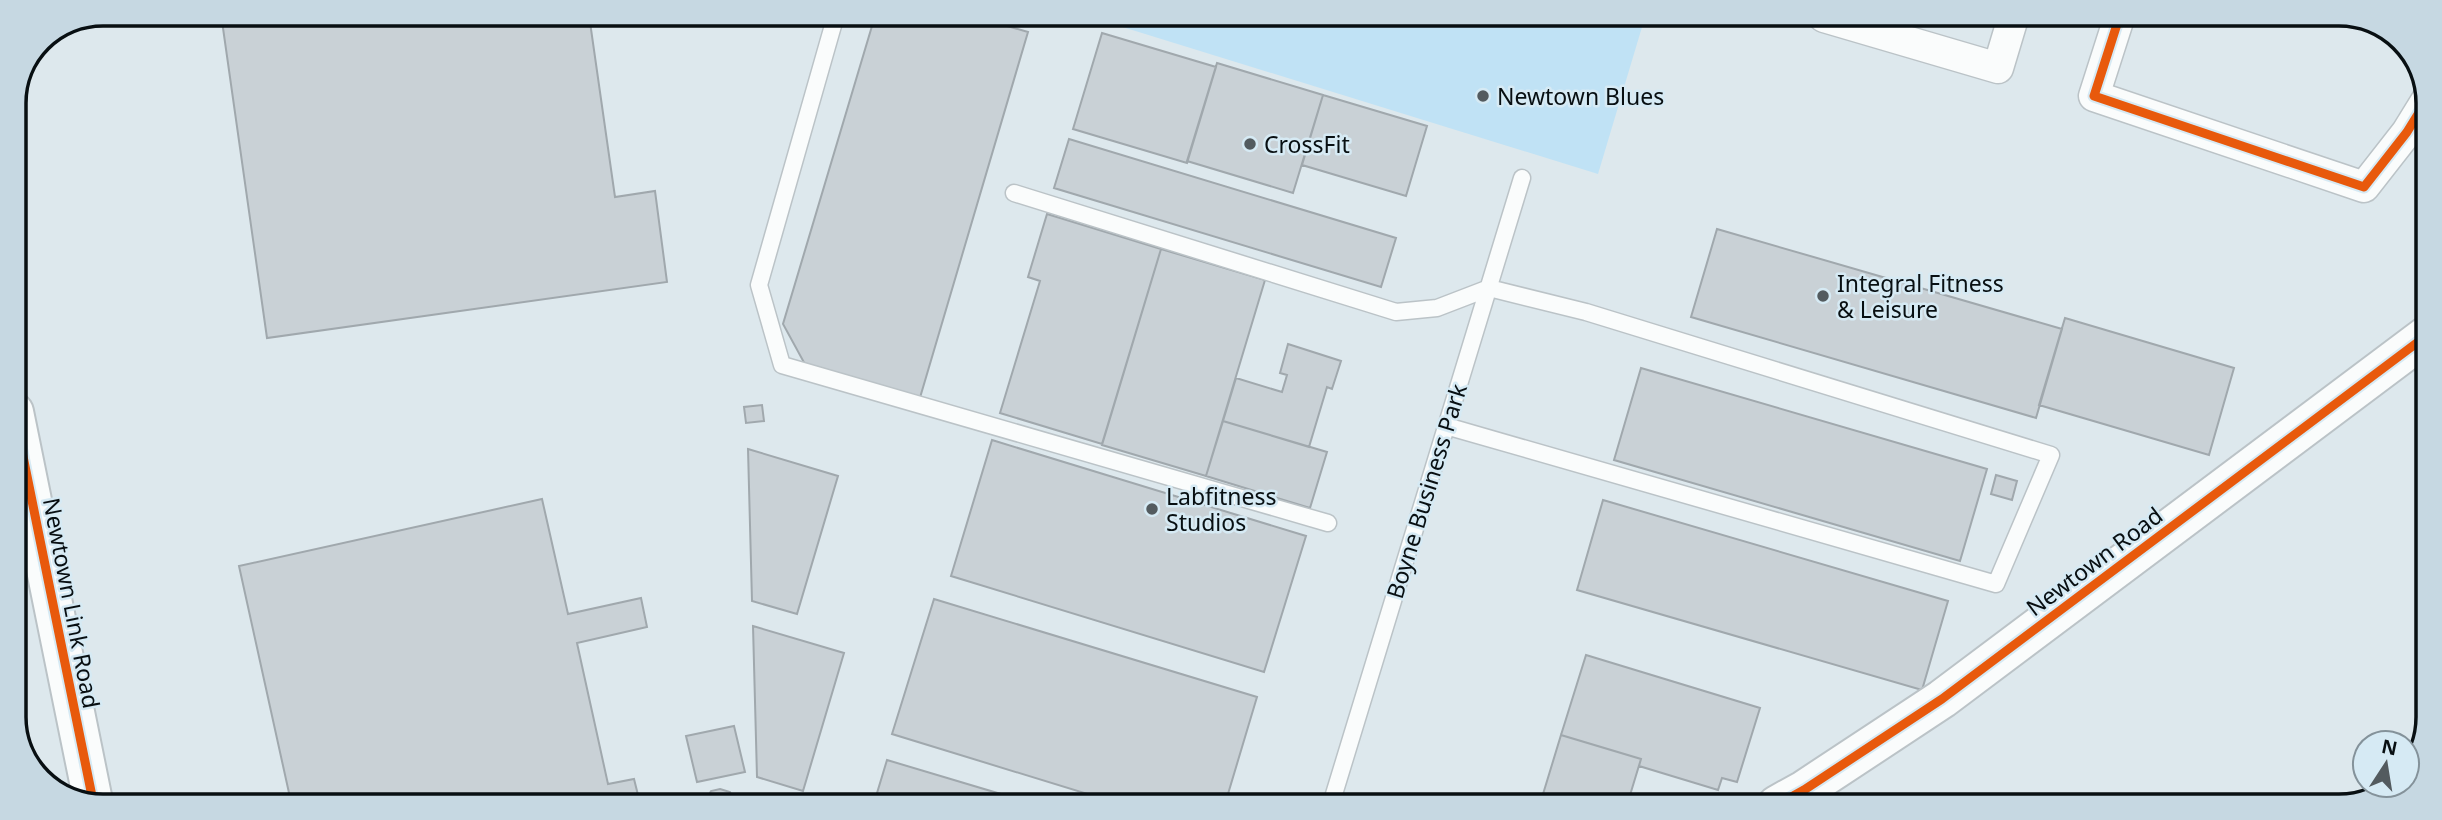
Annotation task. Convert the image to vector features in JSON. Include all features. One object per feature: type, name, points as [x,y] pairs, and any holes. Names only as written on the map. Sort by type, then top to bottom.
[{"type":"street","points":[[1852,26],[1998,68],[2011,26]]},
{"type":"street","points":[[2116,26],[2094,96],[2364,187],[2416,117]]},
{"type":"street","name":"Newtown Road","points":[[1797,794],[1942,699],[2416,344]]},
{"type":"street","name":"Newtown Link Road","points":[[26,471],[91,792]]},
{"type":"lane","points":[[832,26],[759,285],[782,365],[1328,523]]},
{"type":"lane","name":"Boyne Business Park","points":[[1334,794],[1522,178]]},
{"type":"lane","points":[[1014,193],[1396,312],[1437,308],[1489,288],[1586,312],[2051,455],[1996,584],[1468,435],[1446,426]]},
{"type":"shaded area","name":"Newtown Blues","points":[[1119,26],[1642,26],[1598,174]]},
{"type":"building","points":[[223,26],[591,26],[615,197],[655,191],[667,282],[267,338]]},
{"type":"building","points":[[872,26],[1007,26],[1028,32],[919,401],[807,368],[783,324]]},
{"type":"building","points":[[1102,33],[1216,67],[1187,163],[1073,129]]},
{"type":"building","points":[[1217,63],[1323,95],[1293,193],[1187,161]]},
{"type":"building","points":[[1323,95],[1427,126],[1406,196],[1302,165]]},
{"type":"building","points":[[1069,139],[1396,238],[1381,287],[1054,188]]},
{"type":"building","points":[[1047,214],[1161,249],[1102,444],[1000,413],[1040,281],[1028,277]]},
{"type":"building","points":[[1717,229],[2062,329],[2036,418],[1691,317]]},
{"type":"building","points":[[1161,249],[1265,280],[1206,476],[1102,445]]},
{"type":"building","points":[[2065,318],[2234,368],[2209,455],[2039,405]]},
{"type":"building","points":[[1288,344],[1341,361],[1332,389],[1327,387],[1309,447],[1223,421],[1236,378],[1282,392],[1287,375],[1280,373]]},
{"type":"building","points":[[1641,368],[1987,469],[1960,561],[1614,460]]},
{"type":"building","points":[[762,405],[764,421],[746,423],[744,407]]},
{"type":"building","points":[[1223,421],[1327,452],[1310,508],[1206,476]]},
{"type":"building","points":[[992,440],[1306,536],[1264,672],[951,576]]},
{"type":"building","points":[[748,449],[838,476],[797,614],[752,601]]},
{"type":"building","points":[[1996,475],[2017,481],[2012,500],[1991,494]]},
{"type":"building","points":[[542,499],[568,614],[641,598],[647,627],[577,643],[608,784],[634,779],[638,794],[289,794],[239,566]]},
{"type":"building","points":[[1603,500],[1948,601],[1922,690],[1577,590]]},
{"type":"building","points":[[934,599],[1257,697],[1228,794],[1087,794],[892,734]]},
{"type":"building","points":[[753,626],[844,653],[803,791],[757,777]]},
{"type":"building","points":[[1586,655],[1760,708],[1737,782],[1722,778],[1718,790],[1639,766],[1641,759],[1561,735]]},
{"type":"building","points":[[734,726],[745,772],[697,782],[686,736]]},
{"type":"building","points":[[1561,735],[1641,759],[1630,794],[1543,794]]},
{"type":"building","points":[[887,760],[1001,794],[877,794]]},
{"type":"building","points":[[720,789],[731,794],[710,794]]},
{"type":"cycle path","points":[[2116,26],[2094,96],[2364,187],[2416,117]]},
{"type":"cycle path","points":[[1797,794],[1942,699],[2416,344]]},
{"type":"cycle path","points":[[26,471],[91,792]]},
{"type":"place","name":"Newtown Blues","points":[[1483,96]]},
{"type":"place","name":"CrossFit","points":[[1250,144]]},
{"type":"place","name":"Integral Fitness & Leisure","points":[[1823,296]]},
{"type":"place","name":"Labfitness Studios","points":[[1152,509]]}]
